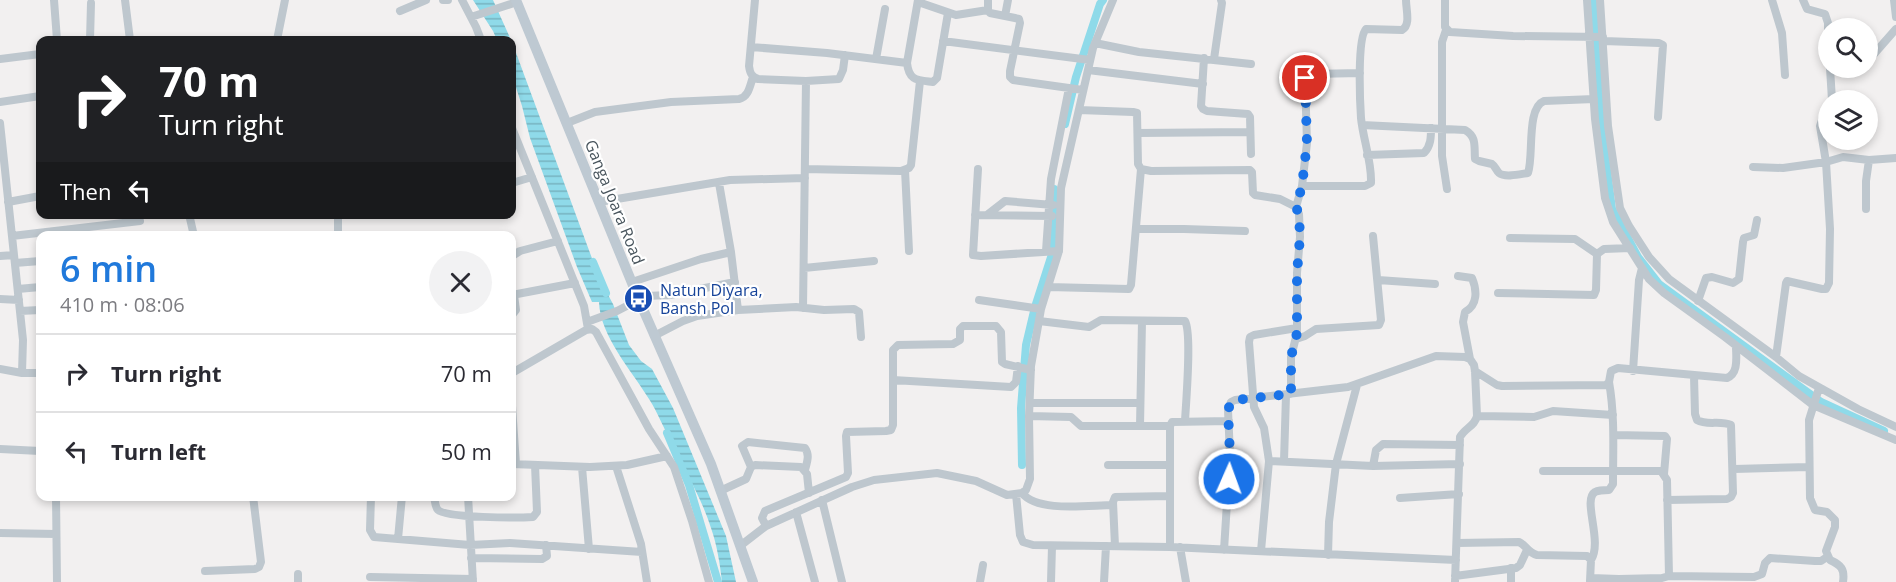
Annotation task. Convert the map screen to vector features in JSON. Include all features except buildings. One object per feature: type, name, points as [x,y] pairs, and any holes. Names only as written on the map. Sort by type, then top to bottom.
[{"type":"main road","name":"Ganga Joara Road","points":[[516,1],[654,336],[711,464],[753,582]]},
{"type":"street","points":[[54,0],[57,36]]},
{"type":"street","points":[[125,0],[130,36]]},
{"type":"street","points":[[278,36],[285,0]]},
{"type":"street","points":[[400,10],[426,0]]},
{"type":"street","points":[[443,0],[448,0]]},
{"type":"street","points":[[462,0],[479,36]]},
{"type":"street","points":[[755,0],[750,72],[753,77],[806,81],[839,79],[845,55]]},
{"type":"street","points":[[988,0],[988,10]]},
{"type":"street","points":[[1005,16],[1008,0]]},
{"type":"street","points":[[1055,205],[1051,179],[1076,89],[1088,70],[1085,60],[1095,43],[1113,0]]},
{"type":"street","points":[[1214,59],[1221,0]]},
{"type":"street","points":[[1302,186],[1369,186],[1371,178],[1362,125],[1360,73],[1363,32],[1366,29],[1402,30],[1406,28],[1408,24],[1406,0]]},
{"type":"street","points":[[1445,0],[1446,30],[1442,42],[1441,128],[1447,189]]},
{"type":"street","points":[[1587,0],[1598,38],[1620,208],[1649,257],[1664,274],[1698,301],[1799,376],[1816,397],[1896,427]]},
{"type":"street","points":[[1600,0],[1594,99],[1607,208],[1613,222],[1654,286],[1736,346],[1816,397],[1896,440]]},
{"type":"street","points":[[1772,0],[1782,33],[1785,75]]},
{"type":"street","points":[[1803,0],[1807,9],[1825,14],[1826,18]]},
{"type":"street","points":[[1894,0],[1896,17]]},
{"type":"street","points":[[471,17],[516,1]]},
{"type":"street","points":[[948,13],[937,78],[933,82],[910,77],[907,63],[918,1],[948,13],[962,14],[988,10],[994,15],[1019,19],[1010,71],[1012,80],[1076,89]]},
{"type":"street","points":[[90,36],[91,3]]},
{"type":"street","points":[[876,59],[885,9]]},
{"type":"street","points":[[1878,49],[1896,29]]},
{"type":"street","points":[[1446,30],[1513,36],[1598,38],[1659,43],[1663,45],[1658,117]]},
{"type":"street","points":[[943,41],[1085,60]]},
{"type":"street","points":[[1095,43],[1139,52],[1251,64]]},
{"type":"street","points":[[751,46],[907,63]]},
{"type":"street","points":[[0,59],[36,54]]},
{"type":"street","points":[[1204,58],[1201,106],[1207,111],[1248,114],[1251,154]]},
{"type":"street","points":[[1088,70],[1203,84]]},
{"type":"street","points":[[1284,461],[1291,357],[1297,328],[1297,273],[1300,237],[1299,214],[1296,207],[1302,186],[1307,143],[1305,78],[1312,74],[1360,73]]},
{"type":"street","points":[[567,123],[595,112],[638,106],[739,99],[747,95],[753,77]]},
{"type":"street","points":[[803,308],[806,81]]},
{"type":"street","points":[[805,169],[905,170],[911,165],[920,81]]},
{"type":"street","points":[[1047,251],[1055,205],[1079,110],[1076,89]]},
{"type":"street","points":[[0,102],[36,97]]},
{"type":"street","points":[[1362,125],[1465,130],[1472,134],[1475,159],[1492,164],[1499,173],[1504,175],[1528,173],[1531,165],[1532,130],[1539,103],[1545,100],[1594,99]]},
{"type":"street","points":[[1048,287],[1129,289],[1131,285],[1141,169],[1138,164],[1138,116],[1133,112],[1079,110]]},
{"type":"street","points":[[0,123],[5,197],[12,236],[20,311],[23,348],[22,373]]},
{"type":"street","points":[[1367,155],[1424,153],[1431,142],[1431,128]]},
{"type":"street","points":[[1138,133],[1250,132]]},
{"type":"street","points":[[516,138],[584,306],[588,326],[596,332],[649,429],[674,467],[693,521],[710,582]]},
{"type":"street","points":[[1776,357],[1787,281],[1822,290],[1828,287],[1830,229],[1824,150]]},
{"type":"street","points":[[1754,167],[1783,168],[1826,162],[1843,157],[1869,160],[1896,158]]},
{"type":"street","points":[[1866,209],[1869,160]]},
{"type":"street","points":[[978,169],[973,255],[1059,251]]},
{"type":"street","points":[[1141,169],[1151,171],[1250,170],[1255,195],[1280,199],[1296,207]]},
{"type":"street","points":[[905,170],[909,251]]},
{"type":"street","points":[[516,182],[532,177]]},
{"type":"street","points":[[599,202],[738,180],[805,178]]},
{"type":"street","points":[[719,183],[738,310]]},
{"type":"street","points":[[5,197],[36,196]]},
{"type":"street","points":[[987,215],[1005,201],[1055,205]]},
{"type":"street","points":[[975,215],[1054,216]]},
{"type":"street","points":[[740,546],[766,526],[852,487],[874,480],[931,473],[945,474],[976,481],[1007,495],[1019,494],[1028,486],[1030,479],[1031,370],[1041,309],[1059,251],[1054,216]]},
{"type":"street","points":[[1698,301],[1706,278],[1712,277],[1733,283],[1739,279],[1744,238],[1754,235],[1757,220]]},
{"type":"street","points":[[55,231],[141,221]]},
{"type":"street","points":[[0,225],[10,224]]},
{"type":"street","points":[[1136,230],[1245,231]]},
{"type":"street","points":[[12,236],[36,233]]},
{"type":"street","points":[[1296,339],[1316,329],[1379,325],[1381,320],[1373,236]]},
{"type":"street","points":[[1510,238],[1575,239],[1597,254]]},
{"type":"street","points":[[516,253],[558,241]]},
{"type":"street","points":[[1597,254],[1604,249],[1630,248]]},
{"type":"street","points":[[632,282],[700,259],[731,252]]},
{"type":"street","points":[[1498,293],[1594,295],[1597,254]]},
{"type":"street","points":[[0,256],[36,261]]},
{"type":"street","points":[[804,268],[874,261]]},
{"type":"street","points":[[1633,371],[1639,280],[1642,268]]},
{"type":"street","points":[[1458,276],[1473,278],[1475,284],[1475,303],[1466,312],[1463,322],[1470,359],[1474,364],[1477,416],[1476,422],[1463,432],[1461,437],[1455,579],[1520,565],[1527,550]]},
{"type":"street","points":[[1378,280],[1435,284]]},
{"type":"street","points":[[516,371],[600,318],[646,296],[670,295],[735,282]]},
{"type":"street","points":[[516,294],[575,284]]},
{"type":"street","points":[[18,289],[36,287]]},
{"type":"street","points":[[0,299],[19,300]]},
{"type":"street","points":[[979,300],[1041,309]]},
{"type":"street","points":[[654,336],[697,316],[738,310],[803,308],[854,309],[859,312],[861,337]]},
{"type":"street","points":[[20,311],[36,310]]},
{"type":"street","points":[[1039,321],[1089,327],[1101,320],[1185,321],[1188,325],[1185,421]]},
{"type":"street","points":[[1140,426],[1142,321]]},
{"type":"street","points":[[766,526],[762,518],[765,511],[846,477],[848,473],[847,432],[850,430],[886,432],[891,430],[893,425],[893,350],[898,345],[957,343],[960,340],[960,329],[966,325],[996,326],[1001,332],[1002,362],[1031,370]]},
{"type":"street","points":[[1261,551],[1269,461],[1264,428],[1252,398],[1249,342],[1250,337],[1254,335],[1297,328]]},
{"type":"street","points":[[1736,346],[1735,370],[1732,376],[1727,378],[1614,369],[1611,371],[1609,382],[1614,435],[1612,488],[1596,491],[1591,496],[1596,551],[1592,561],[1590,580],[1619,581],[1669,576],[1754,577],[1762,574],[1765,563],[1770,558],[1821,561],[1827,557]]},
{"type":"street","points":[[1224,550],[1230,455],[1228,410],[1231,402],[1357,385],[1436,356],[1470,359]]},
{"type":"street","points":[[893,380],[1011,387],[1016,382],[1018,366]]},
{"type":"street","points":[[0,369],[36,373]]},
{"type":"street","points":[[1475,371],[1502,386],[1606,385],[1609,382]]},
{"type":"street","points":[[1667,500],[1727,499],[1733,493],[1731,425],[1702,423],[1697,420],[1694,376]]},
{"type":"street","points":[[1328,555],[1329,522],[1336,464],[1357,385]]},
{"type":"street","points":[[1816,397],[1809,420],[1810,498],[1815,510],[1827,512],[1835,520],[1835,527],[1826,551],[1827,557],[1840,565],[1844,575],[1843,582]]},
{"type":"street","points":[[1029,403],[1140,403]]},
{"type":"street","points":[[1477,416],[1534,417],[1553,411],[1613,415]]},
{"type":"street","points":[[1029,416],[1071,417],[1081,426],[1170,426]]},
{"type":"street","points":[[1170,547],[1170,426],[1176,421],[1229,421]]},
{"type":"street","points":[[1614,435],[1665,436],[1668,445],[1664,474]]},
{"type":"street","points":[[751,467],[742,450],[742,446],[748,442],[805,448],[808,452],[805,470],[809,493]]},
{"type":"street","points":[[1373,466],[1376,450],[1383,444],[1460,445]]},
{"type":"street","points":[[0,449],[36,451]]},
{"type":"street","points":[[516,464],[616,466],[667,456]]},
{"type":"street","points":[[1269,461],[1373,466],[1460,464]]},
{"type":"street","points":[[435,501],[438,510],[442,512],[468,516],[528,518],[536,515],[535,465]]},
{"type":"street","points":[[720,491],[746,479],[751,467],[755,465],[795,466],[805,470]]},
{"type":"street","points":[[1108,465],[1170,465]]},
{"type":"street","points":[[616,466],[642,552],[647,582]]},
{"type":"street","points":[[582,467],[589,549]]},
{"type":"street","points":[[1734,469],[1809,467]]},
{"type":"street","points":[[1543,471],[1661,471],[1667,480],[1669,576]]},
{"type":"street","points":[[1019,494],[1028,500],[1054,506],[1113,505]]},
{"type":"street","points":[[1019,494],[1020,536],[1023,542],[1033,546],[1170,547],[1456,560]]},
{"type":"street","points":[[1400,498],[1459,494]]},
{"type":"street","points":[[1104,582],[1110,546],[1113,499],[1118,496],[1170,496]]},
{"type":"street","points":[[822,500],[842,582]]},
{"type":"street","points":[[56,501],[57,582]]},
{"type":"street","points":[[205,571],[259,567],[261,562],[254,501]]},
{"type":"street","points":[[371,501],[370,530],[374,537],[470,545],[504,543],[642,552]]},
{"type":"street","points":[[398,539],[402,501]]},
{"type":"street","points":[[370,577],[473,580],[468,501]]},
{"type":"street","points":[[796,512],[815,582]]},
{"type":"street","points":[[0,533],[56,534]]},
{"type":"street","points":[[1457,543],[1519,542],[1531,554],[1587,556],[1592,561]]},
{"type":"street","points":[[471,558],[542,559],[546,556],[546,545]]},
{"type":"street","points":[[1051,582],[1052,546]]},
{"type":"street","points":[[1180,548],[1186,582]]},
{"type":"street","points":[[980,582],[983,565]]},
{"type":"street","points":[[1511,568],[1511,582]]},
{"type":"street","points":[[1484,582],[1485,573]]},
{"type":"water","points":[[473,0],[493,0],[509,36],[495,36]]},
{"type":"water","points":[[516,53],[600,280],[613,304],[629,345],[641,361],[652,369],[673,408],[726,536],[736,582],[722,582],[715,541],[698,496],[652,404],[611,340],[605,328],[599,302],[592,302],[530,138],[516,87]]},
{"type":"waterway","points":[[1065,124],[1076,77],[1103,0]]},
{"type":"waterway","points":[[1593,0],[1601,124],[1612,209],[1638,257],[1659,284],[1821,402],[1884,431]]},
{"type":"waterway","points":[[1022,465],[1021,408],[1026,345],[1035,307],[1053,251],[1054,189]]},
{"type":"waterway","points":[[593,262],[606,293]]},
{"type":"waterway","points":[[667,433],[689,485],[718,582]]},
{"type":"place","name":"Natun Diyara, Bansh Pol","points":[[639,299]]},
{"type":"route","points":[[1229,479],[1228,410],[1231,402],[1291,394],[1291,357],[1297,333],[1297,273],[1300,237],[1299,214],[1296,207],[1302,186],[1307,143],[1305,78]]}]
